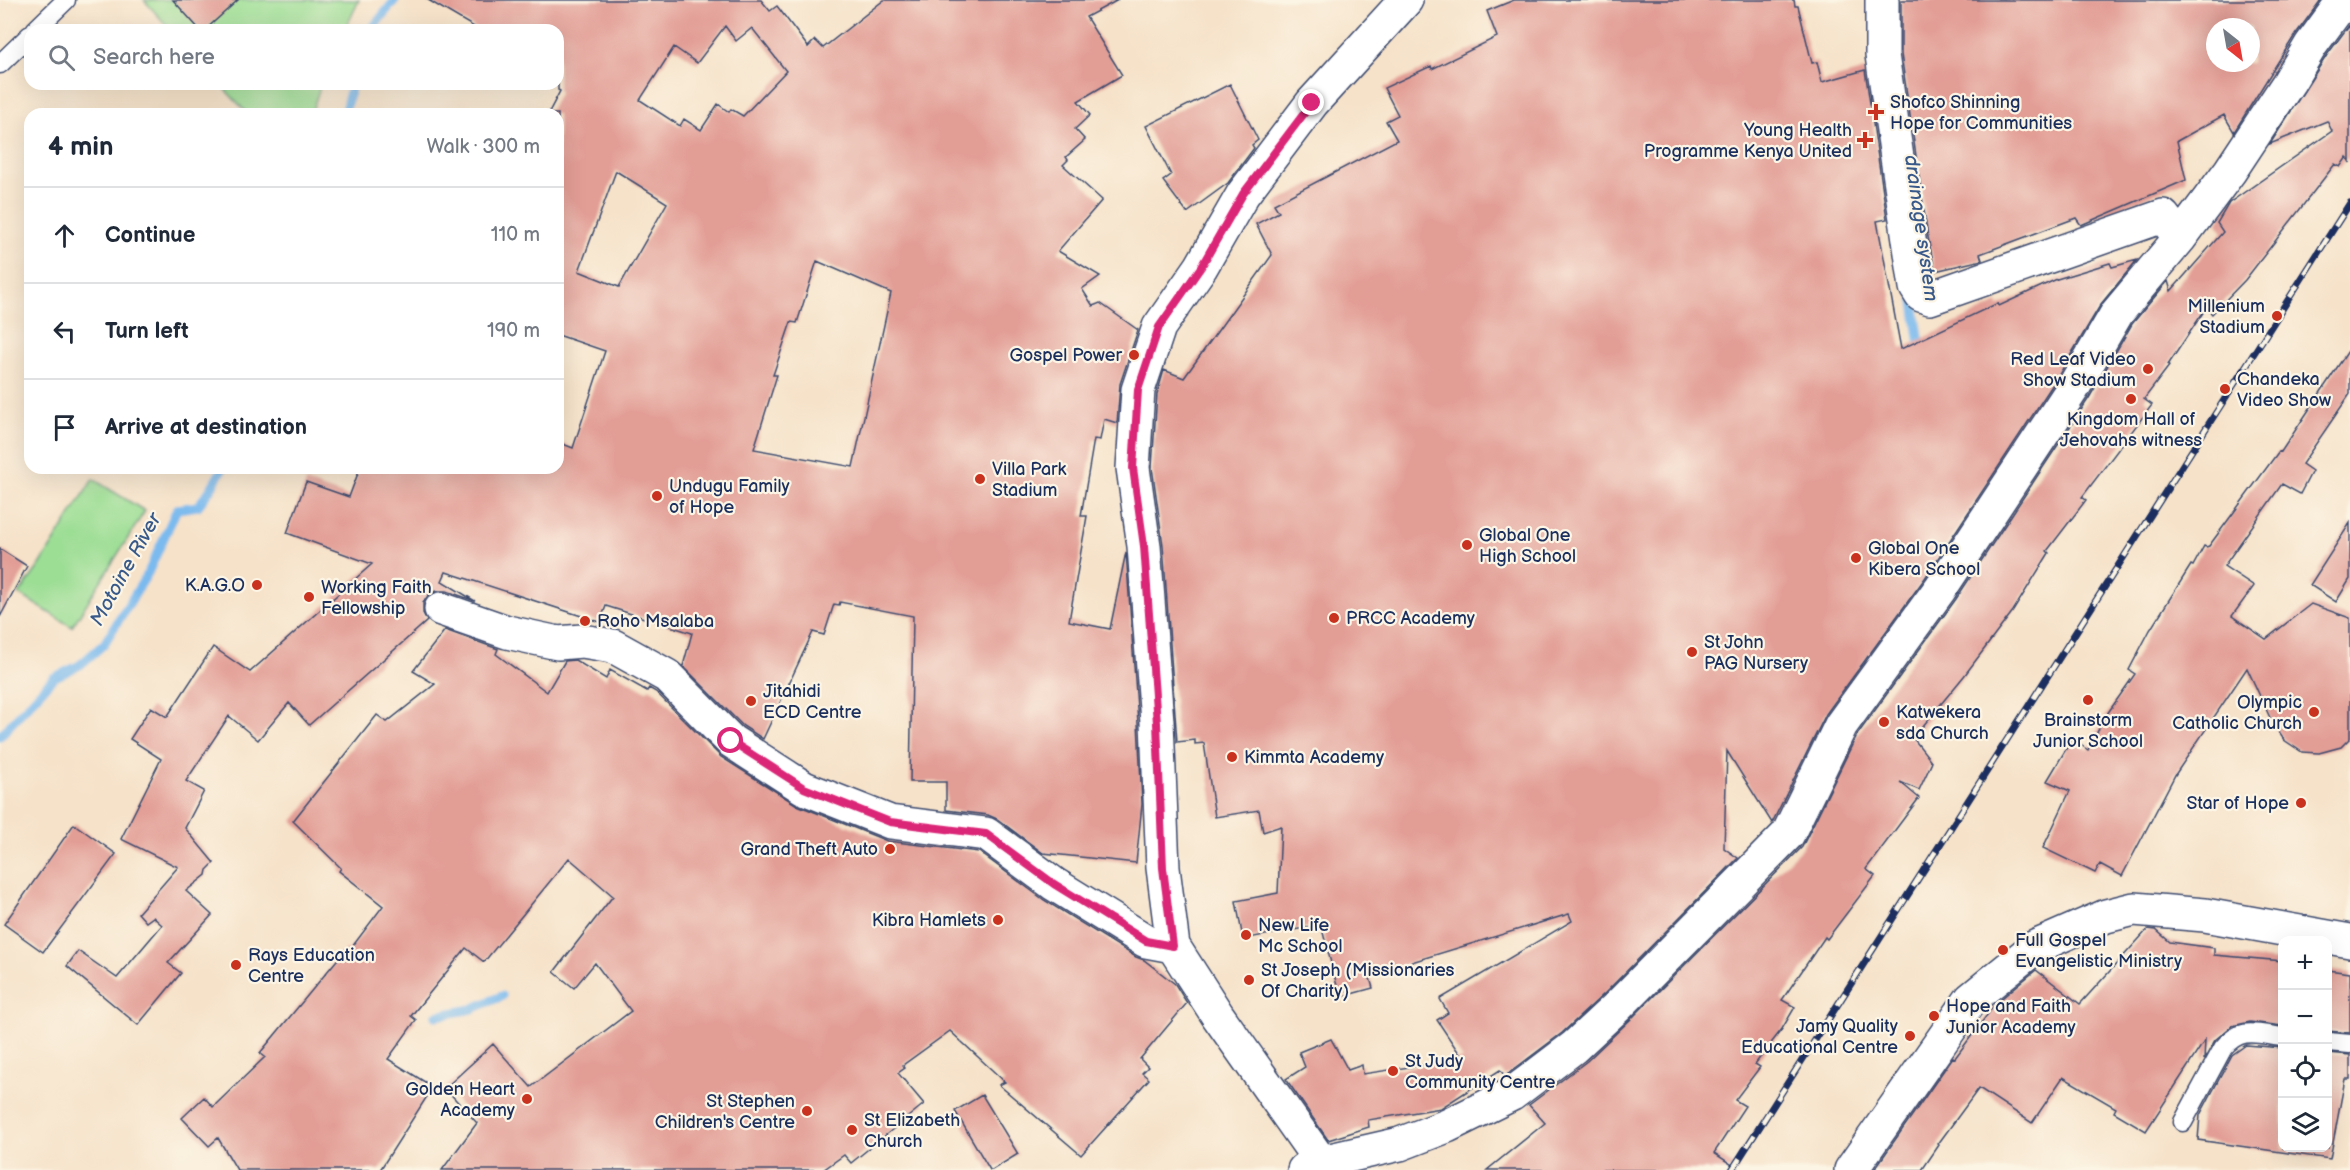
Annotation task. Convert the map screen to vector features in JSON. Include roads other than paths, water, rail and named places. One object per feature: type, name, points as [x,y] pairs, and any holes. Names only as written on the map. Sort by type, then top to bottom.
[{"type":"street","points":[[1406,0],[1312,103],[1243,194],[1201,267],[1159,327],[1138,390],[1133,468],[1144,546],[1157,723],[1163,868],[1173,946],[1312,1166],[1397,1158],[1448,1126],[1512,1094],[1574,1047],[1618,1006],[1788,834],[1841,724],[1940,589],[2073,388],[2117,313],[2180,238],[2230,171],[2311,45],[2343,0]]},
{"type":"street","points":[[1882,0],[1882,55],[1916,287],[1921,295],[1930,298],[2163,216],[2180,238]]},
{"type":"street","points":[[441,609],[507,632],[558,643],[582,641],[613,645],[667,676],[731,741],[804,788],[890,822],[986,834],[1054,884],[1146,941],[1173,946]]},
{"type":"street","points":[[1851,1170],[1971,999],[2035,947],[2106,916],[2134,909],[2205,915],[2350,941]]},
{"type":"lane","points":[[41,24],[66,0]]},
{"type":"lane","points":[[0,64],[24,41]]},
{"type":"lane","points":[[2183,1122],[2223,1048],[2231,1038],[2241,1032],[2278,1036]]},
{"type":"lane","points":[[2332,1042],[2350,1044]]},
{"type":"waterway","name":"Motoine River","points":[[376,24],[395,0]]},
{"type":"waterway","name":"Motoine River","points":[[346,108],[350,90]]},
{"type":"waterway","name":"drainage system","points":[[1914,301],[1921,352]]},
{"type":"waterway","name":"Motoine River","points":[[0,736],[53,678],[80,665],[104,644],[148,573],[177,509],[198,506],[219,474]]},
{"type":"waterway","name":"drainage system","points":[[436,1016],[472,1009],[502,996]]},
{"type":"railway","points":[[1732,1170],[2350,203]]},
{"type":"place","name":"Shofco Shinning Hope for Communities","points":[[1876,112]]},
{"type":"place","name":"Young Health Programme Kenya United","points":[[1865,140]]},
{"type":"place","name":"Millenium Stadium","points":[[2277,316]]},
{"type":"place","name":"Gospel Power","points":[[1134,355]]},
{"type":"place","name":"Red Leaf Video Show Stadium","points":[[2148,369]]},
{"type":"place","name":"Chandeka Video Show","points":[[2225,389]]},
{"type":"place","name":"Kingdom Hall of Jehovahs witness","points":[[2131,399]]},
{"type":"place","name":"Villa Park Stadium","points":[[980,479]]},
{"type":"place","name":"Undugu Family of Hope","points":[[657,496]]},
{"type":"place","name":"Global One High School","points":[[1467,545]]},
{"type":"place","name":"Global One Kibera School","points":[[1856,558]]},
{"type":"place","name":"K.A.G.O","points":[[257,585]]},
{"type":"place","name":"Working Faith Fellowship","points":[[309,597]]},
{"type":"place","name":"PRCC Academy","points":[[1334,618]]},
{"type":"place","name":"Roho Msalaba","points":[[585,621]]},
{"type":"place","name":"St John PAG Nursery","points":[[1692,652]]},
{"type":"place","name":"Brainstorm Junior School","points":[[2088,700]]},
{"type":"place","name":"Jitahidi ECD Centre","points":[[751,701]]},
{"type":"place","name":"Olympic Catholic Church","points":[[2314,712]]},
{"type":"place","name":"Katwekera sda Church","points":[[1884,722]]},
{"type":"place","name":"Kimmta Academy","points":[[1232,757]]},
{"type":"place","name":"Star of Hope","points":[[2301,803]]},
{"type":"place","name":"Grand Theft Auto","points":[[890,849]]},
{"type":"place","name":"Kibra Hamlets","points":[[998,920]]},
{"type":"place","name":"New Life Mc School","points":[[1246,935]]},
{"type":"place","name":"Full Gospel Evangelistic Ministry","points":[[2003,950]]},
{"type":"place","name":"Rays Education Centre","points":[[236,965]]},
{"type":"place","name":"St Joseph (Missionaries Of Charity)","points":[[1249,980]]},
{"type":"place","name":"Hope and Faith Junior Academy","points":[[1934,1016]]},
{"type":"place","name":"Jamy Quality Educational Centre","points":[[1910,1036]]},
{"type":"place","name":"St Judy Community Centre","points":[[1393,1071]]},
{"type":"place","name":"Golden Heart Academy","points":[[527,1099]]},
{"type":"place","name":"St Stephen Children's Centre","points":[[807,1111]]},
{"type":"place","name":"St Elizabeth Church","points":[[852,1130]]}]
